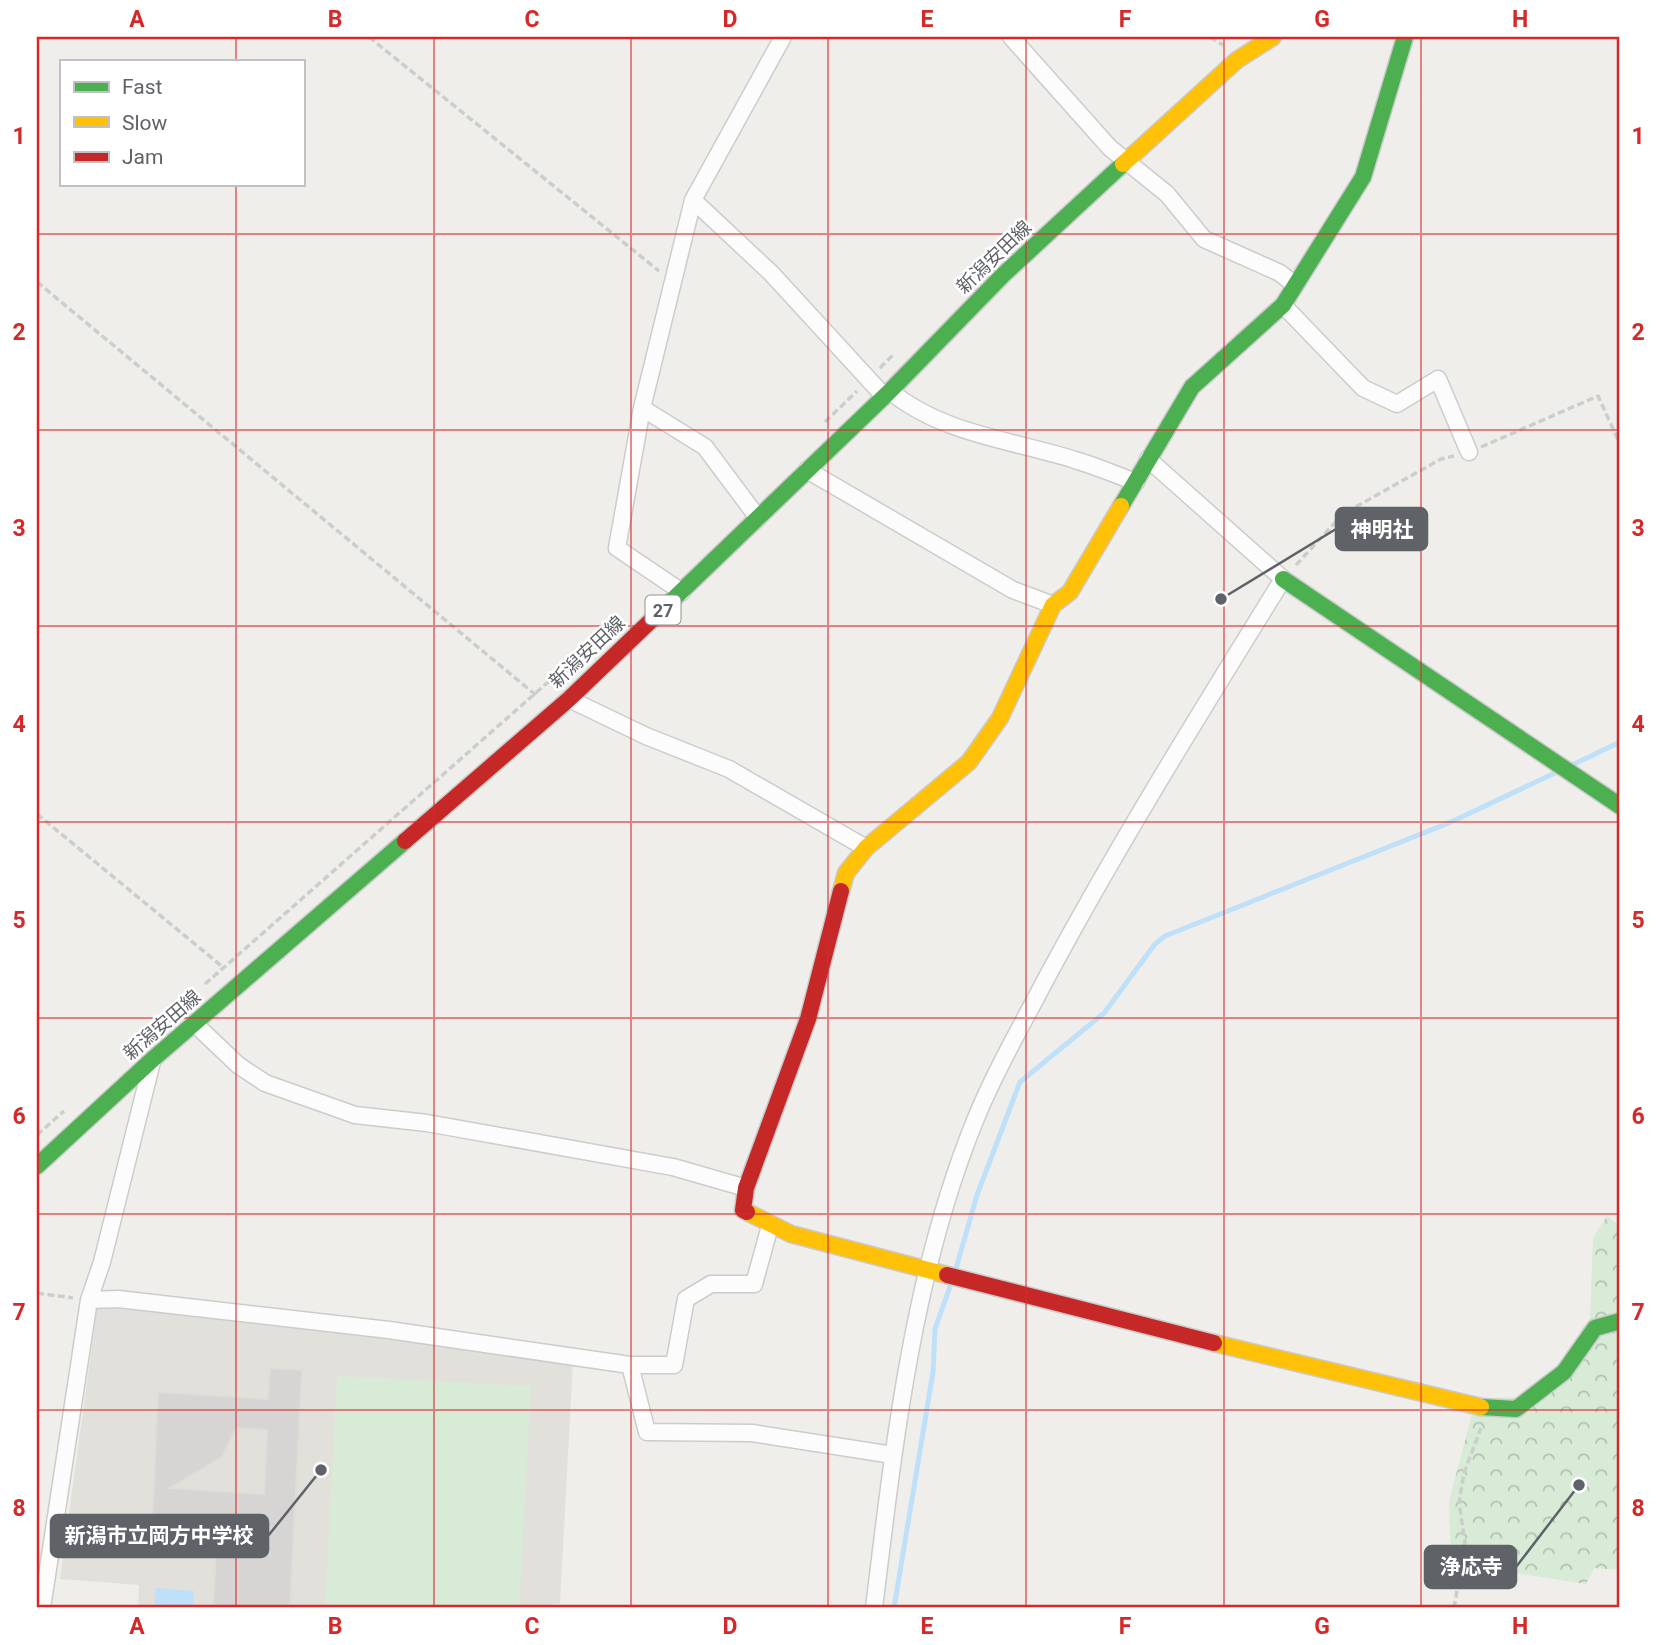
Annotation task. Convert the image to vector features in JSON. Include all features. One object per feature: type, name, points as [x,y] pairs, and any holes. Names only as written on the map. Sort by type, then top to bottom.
[{"type":"street","points":[[681,592],[617,548],[642,408],[693,200],[783,37]]},
{"type":"street","points":[[1011,37],[1110,148],[1167,194],[1204,239],[1280,273],[1295,285]]},
{"type":"street","name":"新潟安田線","points":[[37,1166],[153,1059],[569,699],[886,393],[1003,275],[1125,160],[1237,60],[1273,37]]},
{"type":"street","points":[[1405,37],[1363,177],[1283,305],[1192,387],[1070,592],[1053,605],[1000,718],[969,762],[866,848],[846,873],[807,1019],[746,1188],[743,1210],[770,1226],[791,1234],[1488,1409],[1516,1409],[1564,1372],[1595,1328],[1620,1321]]},
{"type":"street","points":[[693,200],[771,273],[867,381],[920,412],[955,428],[1077,460],[1136,482]]},
{"type":"street","points":[[1283,305],[1363,388],[1397,404],[1438,379],[1469,452]]},
{"type":"street","points":[[642,408],[705,447],[758,518]]},
{"type":"street","points":[[1148,459],[1283,579],[1620,806]]},
{"type":"street","points":[[807,470],[1013,590],[1053,605]]},
{"type":"street","points":[[874,1608],[893,1455],[927,1269],[973,1126],[992,1082],[1078,918],[1137,816],[1283,579]]},
{"type":"street","points":[[569,699],[646,736],[729,769],[866,848]]},
{"type":"street","points":[[195,1024],[238,1065],[265,1083],[355,1115],[427,1123],[673,1167],[746,1188]]},
{"type":"street","points":[[42,1608],[89,1300],[102,1262],[153,1059]]},
{"type":"street","points":[[89,1300],[118,1299],[389,1329],[630,1365],[674,1365],[686,1299],[711,1284],[754,1284],[770,1226]]},
{"type":"street","points":[[630,1365],[647,1432],[752,1433],[893,1455]]},
{"type":"path","points":[[369,37],[674,284]]},
{"type":"path","points":[[1214,55],[1224,46]]},
{"type":"path","points":[[37,282],[554,710]]},
{"type":"path","points":[[820,427],[896,353]]},
{"type":"path","points":[[1283,579],[1343,514],[1441,459],[1469,452],[1598,396],[1620,444]]},
{"type":"path","points":[[203,986],[624,615]]},
{"type":"path","points":[[37,814],[242,983]]},
{"type":"path","points":[[37,1135],[68,1107]]},
{"type":"path","points":[[37,1293],[89,1300]]},
{"type":"path","points":[[1454,1608],[1465,1542],[1459,1503],[1464,1473],[1488,1409]]},
{"type":"shaded area","points":[[114,1304],[309,1330],[469,1341],[573,1360],[560,1604],[554,1604],[553,1608],[138,1608],[139,1585],[60,1579],[97,1309]]},
{"type":"green space","points":[[1607,1216],[1620,1225],[1620,1570],[1594,1568],[1586,1584],[1451,1563],[1449,1501],[1476,1399],[1537,1396],[1590,1318],[1593,1237]]},
{"type":"green space","points":[[337,1376],[531,1386],[519,1608],[325,1608]]},
{"type":"water","points":[[156,1588],[194,1591],[193,1608],[154,1608]]},
{"type":"building","points":[[270,1368],[302,1370],[290,1608],[213,1608],[217,1528],[152,1523],[158,1392],[268,1399]],"holes":[[[236,1428],[267,1430],[264,1494],[170,1488],[222,1457]]]},
{"type":"waterway","points":[[1572,765],[1620,742]]},
{"type":"waterway","points":[[955,1272],[977,1195],[1020,1082],[1104,1013],[1155,944],[1165,936],[1451,822],[1557,772]]},
{"type":"waterway","points":[[894,1608],[933,1372],[935,1329],[952,1281]]},
{"type":"traffic: fast","points":[[1121,506],[1192,387],[1283,305],[1363,177],[1405,37]]},
{"type":"traffic: fast","points":[[662,610],[890,391],[1003,275],[1123,164]]},
{"type":"traffic: fast","points":[[1283,579],[1620,806]]},
{"type":"traffic: fast","points":[[37,1166],[153,1059],[405,841]]},
{"type":"traffic: fast","points":[[1481,1407],[1516,1409],[1564,1372],[1595,1328],[1620,1321]]},
{"type":"traffic: slow","points":[[1123,164],[1237,60],[1273,37]]},
{"type":"traffic: slow","points":[[841,891],[846,873],[866,848],[969,762],[1000,718],[1053,605],[1070,592],[1121,506]]},
{"type":"traffic: slow","points":[[747,1212],[791,1234],[947,1275]]},
{"type":"traffic: slow","points":[[1214,1343],[1481,1407]]},
{"type":"traffic: jam","points":[[405,841],[569,699],[662,610]]},
{"type":"traffic: jam","points":[[747,1212],[743,1210],[746,1188],[808,1019],[841,891]]},
{"type":"traffic: jam","points":[[947,1275],[1214,1343]]},
{"type":"place","name":"神明社","points":[[1221,599]]},
{"type":"place","name":"新潟市立岡方中学校","points":[[321,1470]]},
{"type":"place","name":"浄応寺","points":[[1579,1485]]}]
